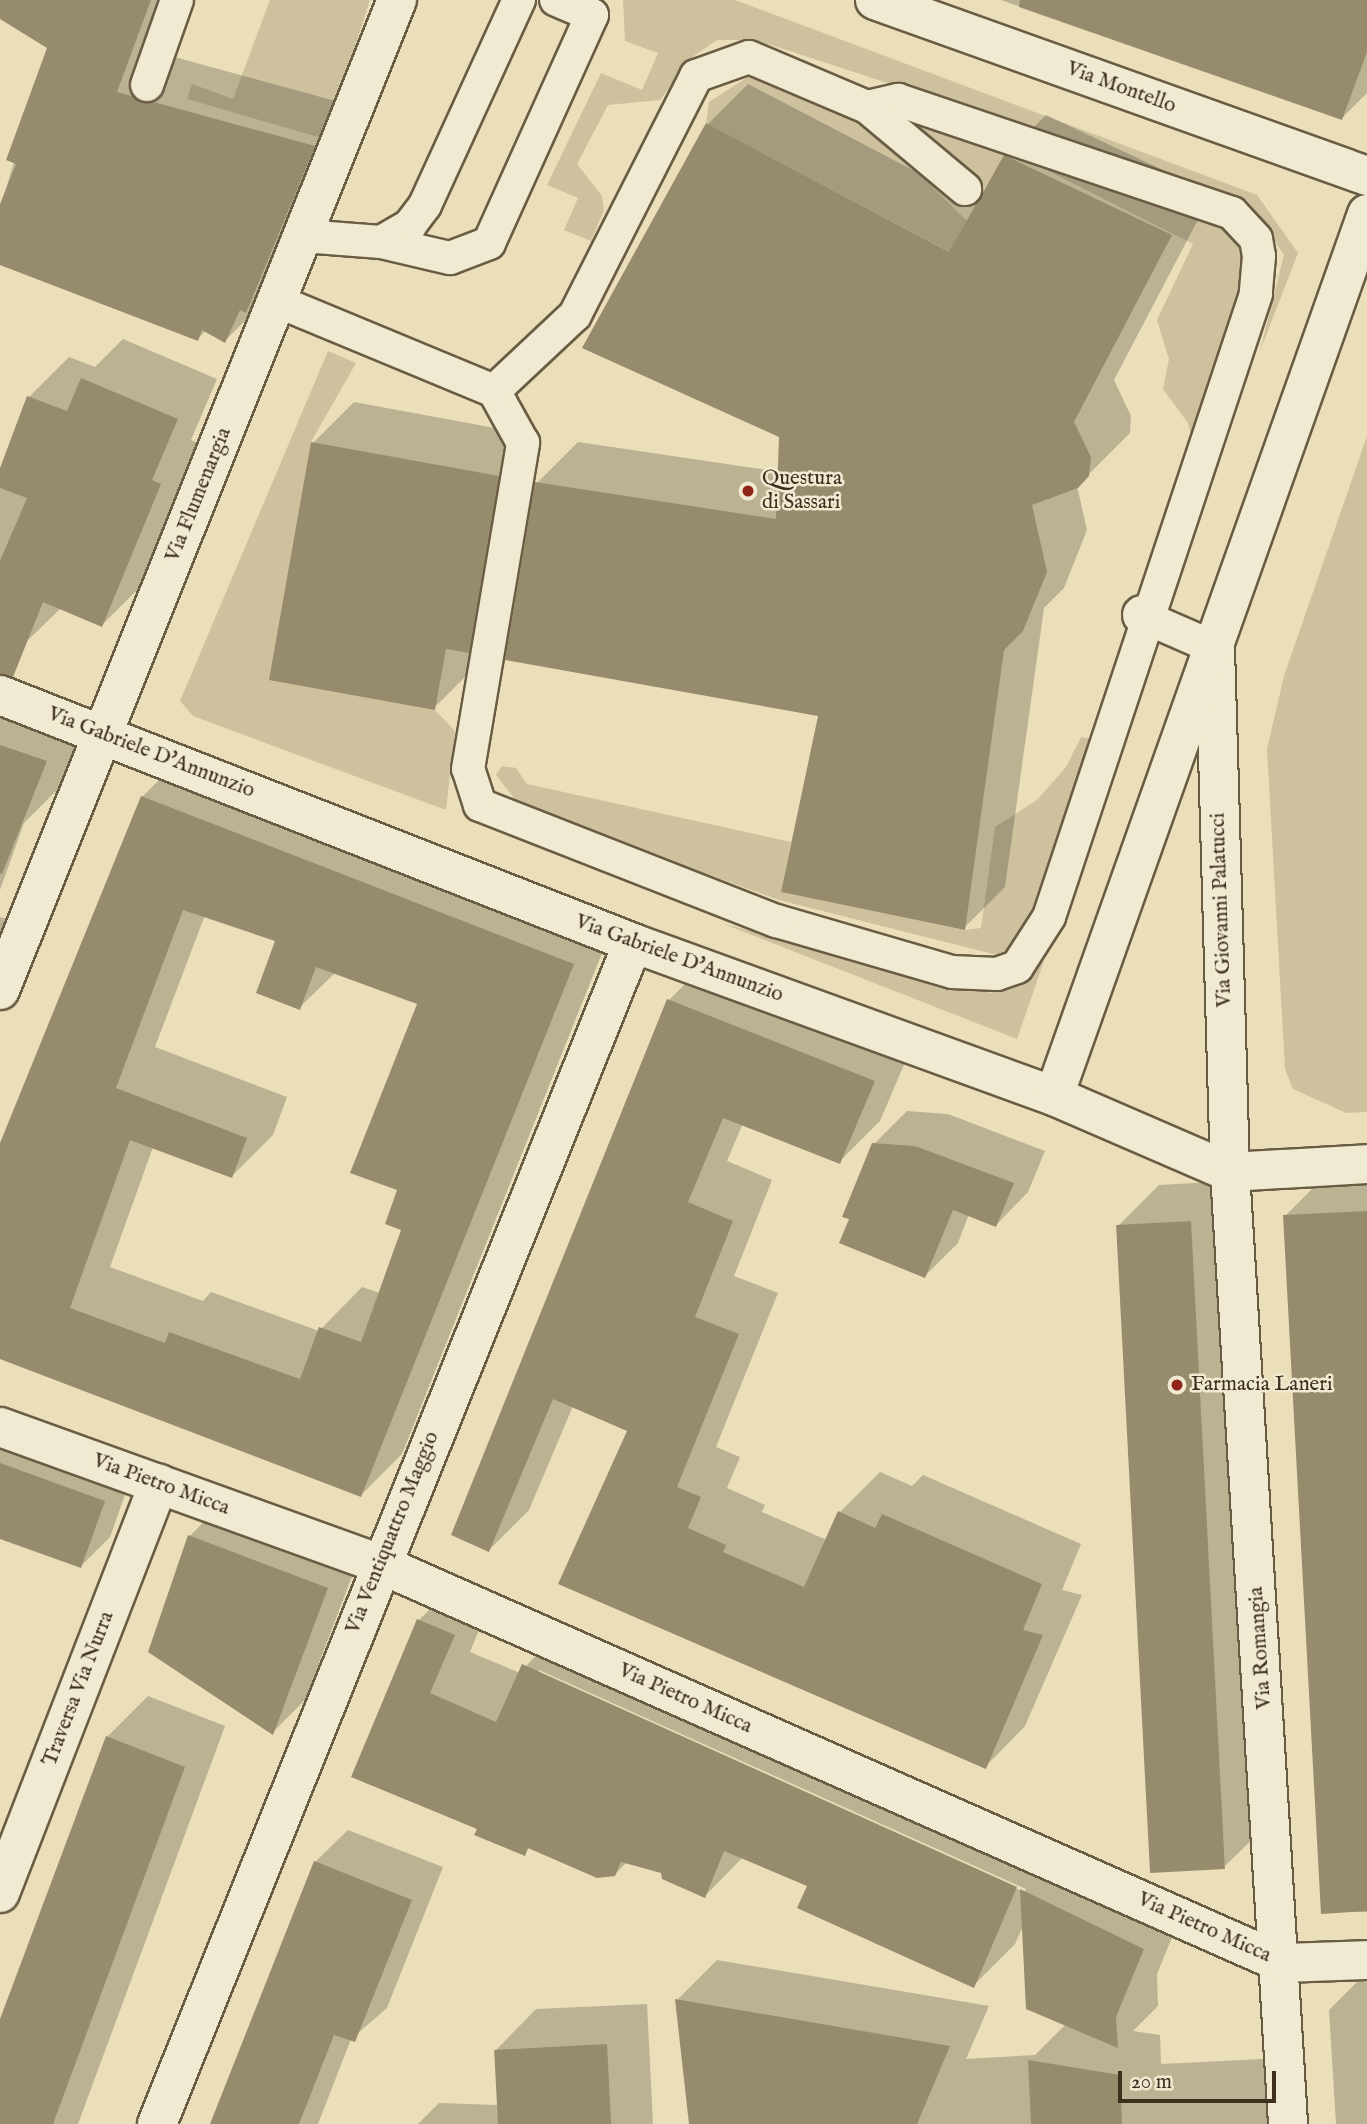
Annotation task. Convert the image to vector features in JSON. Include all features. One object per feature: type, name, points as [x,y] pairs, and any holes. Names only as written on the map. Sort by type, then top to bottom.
[{"type":"street","name":"Via Flumenargia","points":[[0,989],[397,0]]},
{"type":"street","name":"Via Montello","points":[[875,0],[1367,176]]},
{"type":"street","name":"Via Giovanni Palatucci","points":[[1054,1096],[1367,214]]},
{"type":"street","name":"Via Giovanni Palatucci","points":[[1215,648],[1230,1172]]},
{"type":"street","name":"Via Gabriele D'Annunzio","points":[[0,695],[633,943],[1054,1096],[1230,1172],[1367,1164]]},
{"type":"street","name":"Via Ventiquattro Maggio","points":[[157,2124],[380,1564],[633,943]]},
{"type":"street","name":"Via Romangia","points":[[1230,1172],[1282,1963],[1288,2124]]},
{"type":"street","name":"Via Pietro Micca","points":[[0,1427],[380,1564],[1282,1963],[1367,1960]]},
{"type":"street","name":"Traversa Via Nurra","points":[[0,1893],[159,1484]]},
{"type":"lane","points":[[147,85],[177,0]]},
{"type":"lane","points":[[382,242],[410,225],[425,205],[519,0]]},
{"type":"lane","points":[[303,236],[382,242],[450,258],[489,243],[592,15],[556,0]]},
{"type":"lane","points":[[494,391],[575,315],[696,76],[749,57],[867,107],[965,189]]},
{"type":"lane","points":[[277,301],[494,391],[523,443],[468,769],[480,805],[776,921],[952,972],[996,974],[1017,967],[1049,917],[1146,617],[1256,294],[1256,239],[1232,213],[898,100],[867,107]]},
{"type":"lane","points":[[1146,617],[1215,648]]},
{"type":"shaded area","points":[[270,0],[370,0],[325,139],[187,99],[192,84],[233,99]]},
{"type":"shaded area","points":[[623,0],[735,0],[1257,195],[1298,253],[1260,351],[1284,255],[1247,200],[756,40],[717,40],[694,56],[660,100],[608,105],[577,164],[602,196],[604,210],[591,241],[564,230],[578,198],[547,185],[601,73],[642,90],[658,53],[625,41]]},
{"type":"shaded area","points":[[751,75],[853,118],[900,155],[967,221],[950,252],[706,123],[709,102]]},
{"type":"shaded area","points":[[899,119],[1007,150],[985,188]]},
{"type":"shaded area","points":[[1007,150],[1226,224],[1253,259],[1194,447],[1188,423],[1163,389],[1169,359],[1157,320],[1193,244]]},
{"type":"shaded area","points":[[328,351],[356,363],[311,442],[435,710],[455,731],[446,810],[193,716],[180,701]]},
{"type":"shaded area","points":[[1367,436],[1367,1112],[1346,1113],[1293,1089],[1285,1069],[1267,749],[1284,676]]},
{"type":"shaded area","points":[[1081,737],[1097,740],[1042,921],[1001,956],[779,900],[521,807],[496,775],[502,766],[516,768],[527,784],[791,842],[781,892],[965,930],[981,928],[995,827],[1037,800],[1066,767]]},
{"type":"shaded area","points":[[724,924],[991,993],[1018,986],[1044,961],[1017,1039]]},
{"type":"building","points":[[0,0],[151,0],[117,92],[315,146],[246,313],[240,310],[225,343],[202,330],[198,341],[0,265],[0,204],[16,164],[6,160],[47,48],[0,19]]},
{"type":"building","points":[[1020,0],[1367,0],[1367,52],[1342,120],[1019,7]]},
{"type":"building","name":"Questura di Sassari","points":[[706,123],[949,252],[1004,155],[1172,235],[1074,422],[1091,457],[1089,476],[1078,488],[1032,505],[1047,572],[1023,631],[1004,650],[965,930],[781,892],[818,716],[505,660],[535,482],[776,519],[779,437],[582,348]]},
{"type":"building","points":[[81,378],[178,419],[152,480],[161,484],[102,627],[43,602],[13,677],[0,674],[0,561],[27,498],[0,488],[0,468],[27,396],[67,411]]},
{"type":"building","points":[[311,442],[499,476],[469,653],[446,649],[435,710],[269,680]]},
{"type":"building","points":[[0,745],[47,761],[2,874],[0,873]]},
{"type":"building","points":[[141,796],[574,964],[361,1497],[0,1359],[0,1143]],"holes":[[[183,910],[275,941],[256,993],[300,1010],[316,967],[417,1004],[350,1173],[397,1190],[385,1224],[401,1230],[361,1342],[319,1327],[300,1379],[169,1332],[165,1343],[70,1308],[130,1140],[232,1178],[247,1138],[116,1088]]]},
{"type":"building","points":[[667,999],[875,1081],[840,1164],[723,1118],[688,1202],[733,1221],[695,1317],[739,1334],[677,1487],[701,1497],[688,1528],[726,1545],[723,1552],[804,1587],[838,1511],[875,1528],[882,1514],[1042,1584],[1023,1630],[1043,1635],[986,1769],[558,1584],[627,1431],[553,1399],[489,1552],[451,1535]]},
{"type":"building","points":[[872,1143],[915,1146],[1014,1183],[996,1227],[953,1210],[925,1278],[839,1243],[849,1219],[842,1217]]},
{"type":"building","points":[[1367,1211],[1367,1911],[1321,1914],[1283,1215]]},
{"type":"building","points":[[1191,1221],[1225,1869],[1150,1873],[1116,1225]]},
{"type":"building","points":[[0,1463],[105,1501],[81,1568],[0,1539]]},
{"type":"building","points":[[188,1535],[328,1588],[273,1735],[148,1652]]},
{"type":"building","points":[[417,1619],[455,1635],[430,1693],[496,1722],[522,1664],[1017,1887],[974,1988],[797,1908],[807,1886],[724,1851],[705,1898],[662,1879],[661,1873],[621,1862],[615,1876],[597,1878],[528,1848],[525,1856],[474,1835],[477,1829],[351,1777]]},
{"type":"building","points":[[106,1736],[185,1767],[53,2124],[0,2124],[0,2019]]},
{"type":"building","points":[[314,1861],[412,1900],[355,2042],[334,2035],[299,2124],[210,2124]]},
{"type":"building","points":[[1020,1889],[1144,1949],[1116,2017],[1118,2048],[1026,2009]]},
{"type":"building","points":[[675,1999],[950,2046],[917,2124],[689,2124]]},
{"type":"building","points":[[607,2044],[611,2124],[498,2124],[494,2050]]},
{"type":"building","points":[[1028,2060],[1120,2075],[1122,2124],[1031,2124]]},
{"type":"place","name":"Questura di Sassari","points":[[748,491]]},
{"type":"place","name":"Farmacia Laneri","points":[[1177,1385]]}]
